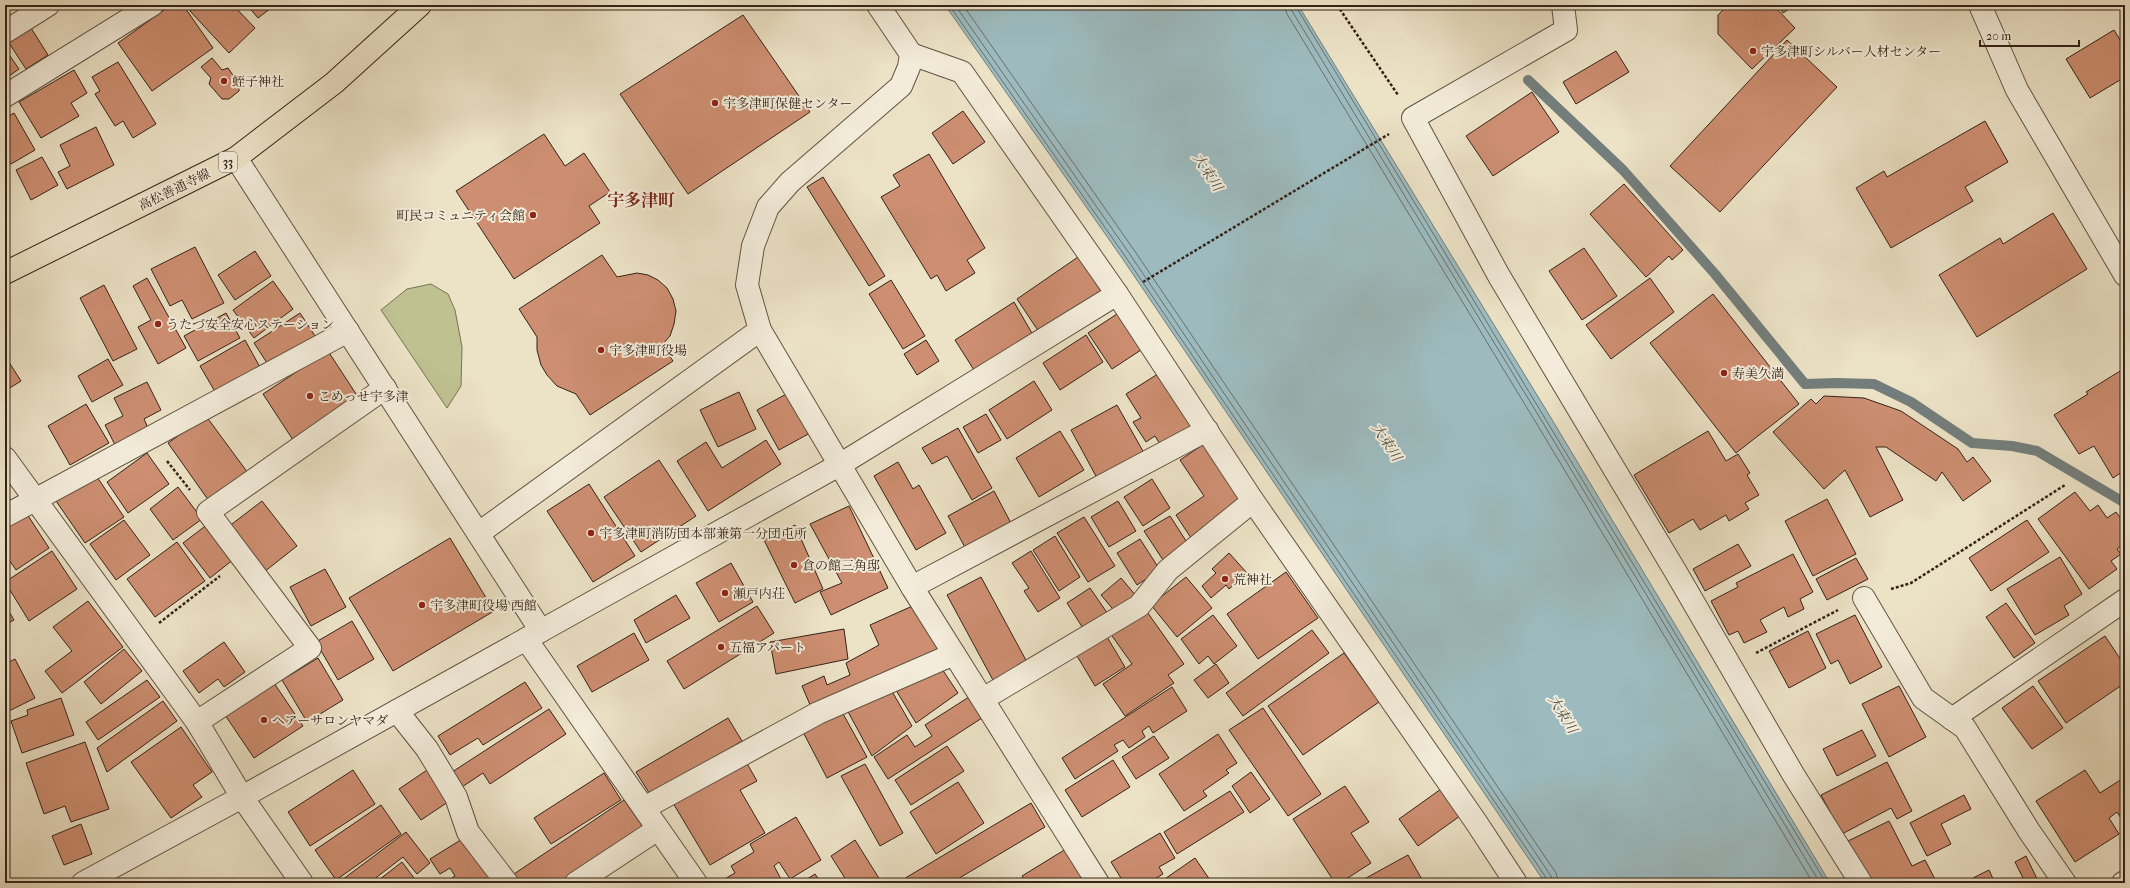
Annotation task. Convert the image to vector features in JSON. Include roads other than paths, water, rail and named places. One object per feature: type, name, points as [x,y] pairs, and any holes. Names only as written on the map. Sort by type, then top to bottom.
[{"type":"main road","name":"高松善通寺線","points":[[5,273],[236,158],[334,83],[420,5]]},
{"type":"street","points":[[5,32],[48,5]]},
{"type":"street","points":[[5,96],[152,5]]},
{"type":"street","points":[[878,5],[912,54],[962,72],[1117,294],[1253,501],[1476,822],[1516,883]]},
{"type":"street","points":[[1563,5],[1566,30],[1413,118],[1499,276],[1793,774],[1861,883]]},
{"type":"street","points":[[1980,5],[2016,90],[2125,275]]},
{"type":"street","points":[[912,54],[909,67],[901,86],[790,182],[768,207],[752,246],[747,285],[760,330],[841,464],[912,586],[1098,883]]},
{"type":"street","points":[[236,158],[479,533],[533,635],[644,808],[696,883]]},
{"type":"street","points":[[83,883],[242,797],[841,464],[1117,294]]},
{"type":"street","points":[[479,533],[760,330]]},
{"type":"street","points":[[5,516],[36,501],[348,331]]},
{"type":"street","points":[[198,722],[310,648],[208,512],[385,388]]},
{"type":"street","points":[[912,586],[1207,430]]},
{"type":"street","points":[[5,458],[198,722],[242,797],[302,883]]},
{"type":"street","points":[[983,699],[1139,606],[1168,570],[1253,501]]},
{"type":"street","points":[[1864,598],[1923,698],[1965,728],[2029,831],[2065,883]]},
{"type":"street","points":[[1952,719],[2125,600]]},
{"type":"street","points":[[644,808],[818,713],[954,654]]},
{"type":"street","points":[[397,711],[427,749],[456,797],[468,832],[507,883]]},
{"type":"street","points":[[576,883],[658,829]]},
{"type":"water","name":"大束川","points":[[945,5],[1298,5],[1548,413],[1830,883],[1545,883],[1122,258]]},
{"type":"waterway","points":[[1528,80],[1623,170],[1715,274],[1805,384],[1874,384],[1911,402],[1972,443],[2012,446],[2037,451],[2125,503]]},
{"type":"place","name":"宇多津町シルバー人材センター","points":[[1753,51]]},
{"type":"place","name":"蛭子神社","points":[[224,81]]},
{"type":"place","name":"宇多津町保健センター","points":[[715,103]]},
{"type":"place","name":"町民コミュニティ会館","points":[[533,215]]},
{"type":"place","name":"うたづ安全安心ステーション","points":[[158,324]]},
{"type":"place","name":"宇多津町役場","points":[[601,350]]},
{"type":"place","name":"寿美久満","points":[[1724,373]]},
{"type":"place","name":"こめっせ宇多津","points":[[310,396]]},
{"type":"place","name":"宇多津町消防団本部兼第一分団屯所","points":[[591,533]]},
{"type":"place","name":"倉の館三角邸","points":[[794,565]]},
{"type":"place","name":"荒神社","points":[[1225,579]]},
{"type":"place","name":"瀬戸内荘","points":[[725,593]]},
{"type":"place","name":"宇多津町役場 西館","points":[[422,605]]},
{"type":"place","name":"五福アパート","points":[[721,647]]},
{"type":"place","name":"ヘアーサロンヤマダ","points":[[264,720]]},
{"type":"district","name":"宇多津町","points":[[641,200]]}]
